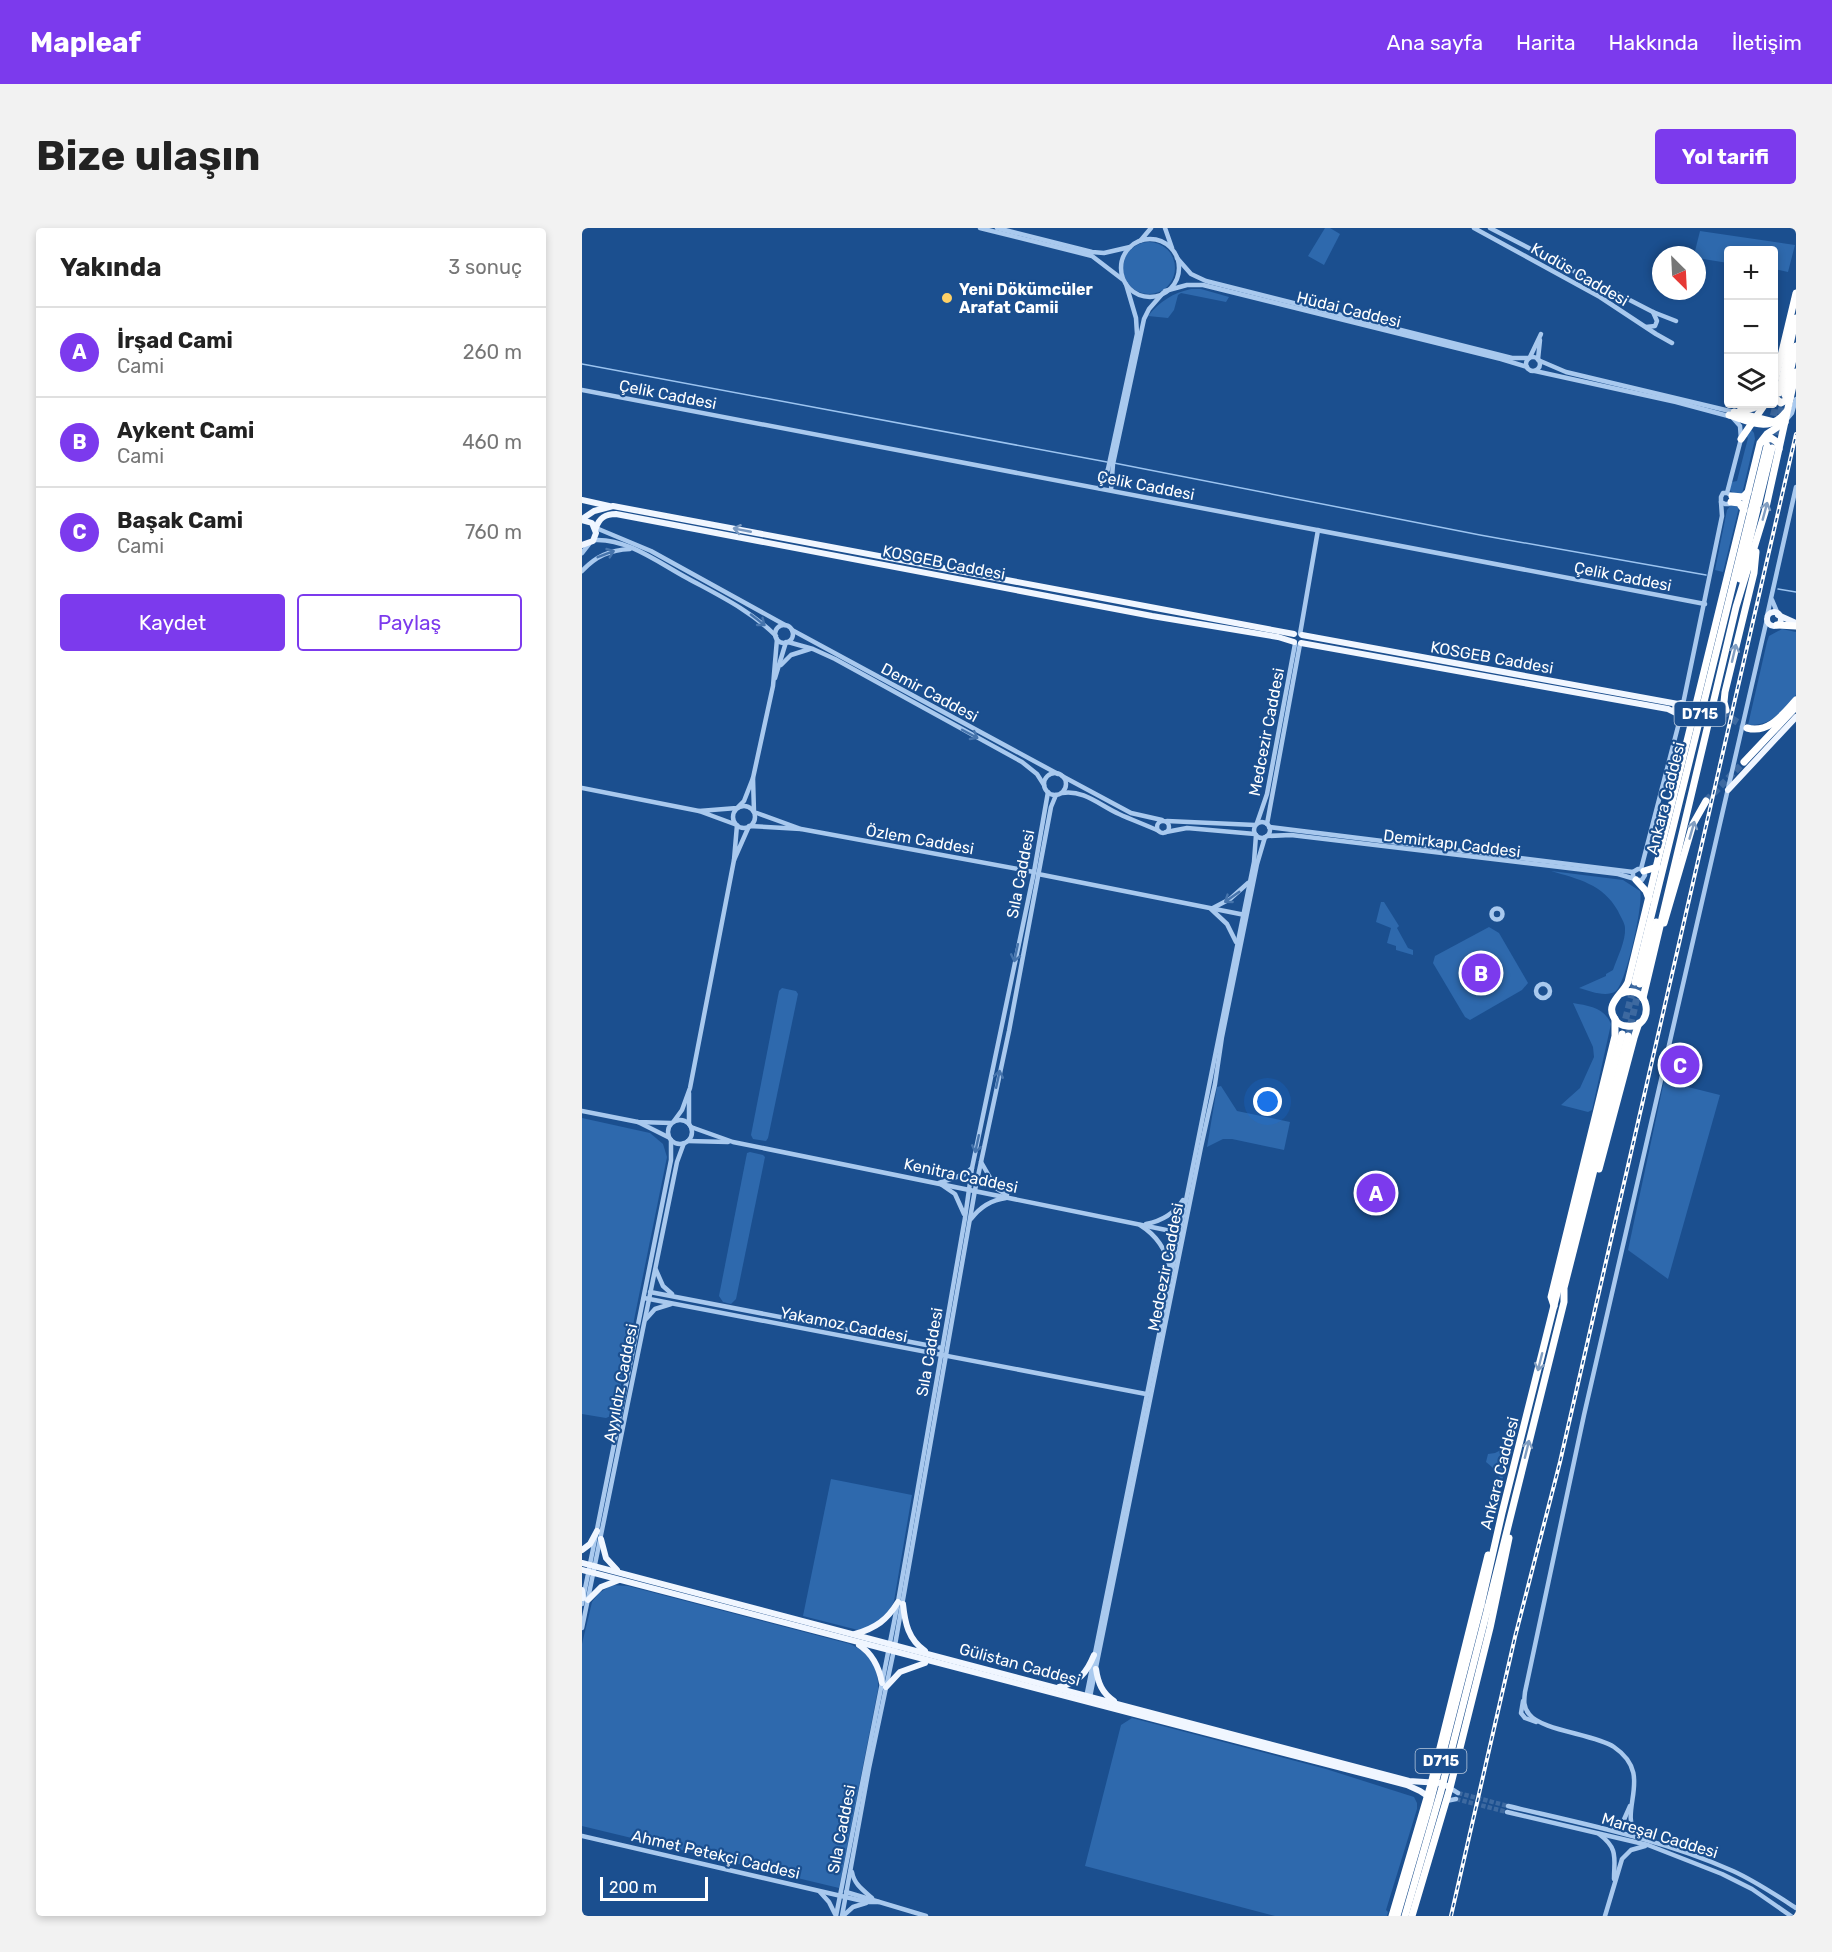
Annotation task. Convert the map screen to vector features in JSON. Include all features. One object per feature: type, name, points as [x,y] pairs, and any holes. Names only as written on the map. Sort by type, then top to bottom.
[{"type":"highway","points":[[1778,364],[1796,293]]},
{"type":"highway","points":[[1726,710],[1725,692],[1754,573],[1760,529],[1769,447],[1763,438],[1780,423],[1787,410],[1785,396],[1796,318]]},
{"type":"highway","points":[[1785,396],[1796,346]]},
{"type":"highway","points":[[1785,396],[1796,372]]},
{"type":"highway","points":[[1732,414],[1753,408]]},
{"type":"highway","points":[[1741,439],[1761,408]]},
{"type":"highway","points":[[1732,414],[1780,423]]},
{"type":"highway","points":[[1639,1023],[1634,1026],[1624,1026],[1615,1019],[1612,1007],[1628,981],[1748,492],[1769,447],[1783,433],[1780,423]]},
{"type":"highway","name":"Ankara Caddesi","points":[[1769,447],[1638,983],[1726,605],[1769,447]]},
{"type":"highway","points":[[1730,499],[1743,497],[1748,492]]},
{"type":"highway","points":[[1730,499],[1739,503],[1744,510]]},
{"type":"highway","points":[[1643,998],[1736,607],[1760,529]]},
{"type":"highway","points":[[1726,605],[1733,553]]},
{"type":"highway","points":[[1776,625],[1796,624]]},
{"type":"highway","points":[[1747,728],[1757,730],[1769,726],[1796,700]]},
{"type":"highway","points":[[1683,704],[1696,701]]},
{"type":"highway","points":[[1744,766],[1796,707]]},
{"type":"highway","points":[[1680,714],[1690,724]]},
{"type":"highway","points":[[1668,820],[1686,771]]},
{"type":"highway","points":[[1655,945],[1672,899],[1693,824],[1706,801]]},
{"type":"highway","points":[[1643,870],[1650,871],[1657,867]]},
{"type":"highway","points":[[1635,877],[1649,899]]},
{"type":"highway","points":[[1564,1302],[1634,1038],[1639,1023],[1646,1014],[1646,1003],[1643,998],[1635,992],[1620,994]]},
{"type":"highway","name":"D715","points":[[1554,1306],[1551,1297],[1615,1036],[1615,1019]]},
{"type":"highway","name":"Ankara Caddesi","points":[[1394,1916],[1430,1803],[1484,1606],[1518,1485],[1564,1302],[1564,1288],[1625,1035],[1502,1513],[1484,1606],[1442,1791],[1405,1916]]},
{"type":"highway","points":[[1412,1916],[1450,1788],[1495,1605],[1518,1485]]},
{"type":"highway","points":[[1394,1916],[1428,1796],[1484,1568],[1502,1513]]},
{"type":"main road","name":"KOSGEB Caddesi","points":[[582,500],[1669,704],[1683,704]]},
{"type":"main road","points":[[582,520],[594,511],[613,506]]},
{"type":"main road","name":"KOSGEB Caddesi","points":[[596,528],[603,516],[616,514],[1152,616],[1278,637],[1297,643],[1668,709],[1680,714]]},
{"type":"main road","points":[[582,520],[590,522],[596,528],[588,543]]},
{"type":"main road","points":[[1778,614],[1780,620],[1776,625],[1769,624],[1767,618],[1773,613],[1778,614],[1796,624]]},
{"type":"main road","points":[[1297,643],[1303,638],[1299,634]]},
{"type":"main road","points":[[1683,704],[1687,711],[1680,714],[1675,708],[1683,704]]},
{"type":"main road","points":[[1728,790],[1744,766],[1796,717]]},
{"type":"main road","points":[[582,1550],[590,1544],[597,1531]]},
{"type":"main road","points":[[582,1590],[584,1600],[621,1576],[606,1558],[601,1539]]},
{"type":"main road","name":"Gülistan Caddesi","points":[[582,1563],[590,1570],[621,1576],[853,1638],[890,1652],[1088,1699],[1411,1786],[1436,1802],[1446,1801]]},
{"type":"main road","points":[[900,1603],[876,1627],[853,1638],[873,1657],[884,1685],[900,1672],[929,1662]]},
{"type":"main road","points":[[900,1603],[907,1631],[920,1647],[931,1654]]},
{"type":"main road","name":"Gülistan Caddesi","points":[[853,1638],[892,1644],[1056,1687],[1088,1699],[1120,1705],[1409,1781],[1440,1783],[1450,1788]]},
{"type":"main road","points":[[1056,1687],[1069,1685],[1082,1677],[1094,1655]]},
{"type":"main road","points":[[1096,1668],[1103,1691],[1120,1705]]},
{"type":"street","points":[[980,228],[1092,256],[1132,290],[1145,296],[1164,292]]},
{"type":"street","points":[[997,228],[1092,252],[1104,253],[1130,247]]},
{"type":"street","points":[[1111,490],[1110,470],[1137,334],[1135,314],[1121,263],[1130,247],[1151,228]]},
{"type":"street","points":[[1113,454],[1144,319],[1149,309],[1177,277],[1176,256],[1167,239],[1165,228]]},
{"type":"street","name":"Kudüs Caddesi","points":[[1474,228],[1600,297],[1672,343]]},
{"type":"street","name":"Kudüs Caddesi","points":[[1495,229],[1653,312],[1676,321]]},
{"type":"street","points":[[1140,240],[1160,241],[1168,246],[1176,256]]},
{"type":"street","name":"Hüdai Caddesi","points":[[1176,256],[1191,274],[1206,281],[1512,357],[1529,358]]},
{"type":"street","name":"Hüdai Caddesi","points":[[1164,292],[1193,284],[1203,285],[1492,356],[1527,368]]},
{"type":"street","points":[[1644,326],[1655,326],[1657,321],[1653,312]]},
{"type":"street","points":[[1535,370],[1540,365],[1538,359],[1541,334],[1526,362],[1527,368],[1531,371],[1535,370],[1732,414]]},
{"type":"street","points":[[1529,358],[1538,359],[1566,372],[1732,414],[1739,425],[1741,439],[1730,499],[1722,516],[1683,704]]},
{"type":"street","name":"Çelik Caddesi","points":[[582,390],[1705,604]]},
{"type":"street","points":[[1780,423],[1792,413],[1785,396]]},
{"type":"street","points":[[1099,488],[1110,470]]},
{"type":"street","points":[[1636,1836],[1631,1822],[1635,1785],[1633,1771],[1623,1755],[1615,1748],[1545,1723],[1530,1721],[1521,1713],[1584,1415],[1796,486]]},
{"type":"street","points":[[1722,516],[1721,495],[1730,499]]},
{"type":"street","points":[[1721,502],[1730,499]]},
{"type":"street","points":[[596,528],[645,548],[792,630],[793,636],[787,642],[772,686]]},
{"type":"street","points":[[1299,634],[1318,530]]},
{"type":"street","points":[[582,553],[588,543],[610,540],[634,549],[747,612],[776,637],[787,642]]},
{"type":"street","points":[[582,571],[602,555],[634,549]]},
{"type":"street","points":[[1772,591],[1773,605],[1778,614]]},
{"type":"street","points":[[670,1138],[667,1131],[682,1110],[690,1088],[734,860],[737,825],[733,816],[744,801],[753,778],[772,686],[777,628],[785,625]]},
{"type":"street","points":[[1762,639],[1776,625]]},
{"type":"street","name":"Demir Caddesi","points":[[792,630],[1115,806],[1141,816],[1164,821]]},
{"type":"street","name":"Demir Caddesi","points":[[787,642],[813,649],[835,659],[1022,762],[1037,774],[1044,784]]},
{"type":"street","name":"Medcezir Caddesi","points":[[1256,824],[1267,794],[1297,643]]},
{"type":"street","name":"Medcezir Caddesi","points":[[1268,826],[1297,643]]},
{"type":"street","points":[[778,670],[791,655],[813,649]]},
{"type":"street","points":[[1643,870],[1638,868],[1635,877],[1643,878],[1680,714]]},
{"type":"street","points":[[1735,761],[1736,768],[1741,770],[1744,766]]},
{"type":"street","points":[[900,1603],[947,1356],[967,1220],[1009,1031],[1036,873],[1051,807],[1059,794],[1066,784],[1060,775],[1048,776],[1044,784],[1048,792],[1059,794],[1074,792],[1083,795],[1159,831],[1187,828],[1255,834],[1260,838],[1266,836],[1268,826],[1261,822],[1256,824],[1164,821],[1157,825],[1159,831]]},
{"type":"street","points":[[582,788],[699,811],[743,828],[754,822],[753,778]]},
{"type":"street","name":"Sıla Caddesi","points":[[836,1916],[851,1868],[900,1603],[941,1348],[967,1220],[972,1168],[1036,873],[1048,792]]},
{"type":"street","points":[[699,811],[747,806],[754,812]]},
{"type":"street","name":"Özlem Caddesi","points":[[754,812],[801,830]]},
{"type":"street","points":[[1164,821],[1170,827],[1166,832]]},
{"type":"street","points":[[1255,834],[1256,824]]},
{"type":"street","points":[[734,860],[749,826]]},
{"type":"street","name":"Özlem Caddesi","points":[[749,826],[801,830],[1036,873],[1245,915]]},
{"type":"street","name":"Demirkapı Caddesi","points":[[1268,826],[1635,877]]},
{"type":"street","name":"Medcezir Caddesi","points":[[1088,1699],[1245,915],[1255,855],[1255,834]]},
{"type":"street","name":"Medcezir Caddesi","points":[[1088,1699],[1094,1655],[1146,1394],[1171,1270],[1181,1233],[1185,1195],[1237,944],[1266,836]]},
{"type":"street","name":"Demirkapı Caddesi","points":[[1266,836],[1291,836],[1635,877]]},
{"type":"street","points":[[1237,944],[1227,924],[1211,909],[1230,899],[1250,881]]},
{"type":"street","points":[[686,1142],[692,1135],[690,1088]]},
{"type":"street","points":[[582,1111],[638,1122],[683,1120],[690,1126],[734,1142]]},
{"type":"street","points":[[638,1122],[670,1138],[676,1144],[734,1142]]},
{"type":"street","name":"Ayyıldız Caddesi","points":[[582,1628],[584,1600],[597,1531],[647,1295],[671,1160],[670,1138]]},
{"type":"street","name":"Ayyıldız Caddesi","points":[[590,1570],[601,1539],[645,1321],[647,1295],[655,1268],[677,1162],[686,1142]]},
{"type":"street","name":"Kenitra Caddesi","points":[[734,1142],[1181,1233]]},
{"type":"street","points":[[981,1161],[996,1188],[1010,1198]]},
{"type":"street","points":[[939,1183],[965,1174],[972,1168]]},
{"type":"street","points":[[939,1183],[955,1194],[967,1220]]},
{"type":"street","points":[[1137,1224],[1152,1223],[1168,1216],[1177,1209],[1185,1195]]},
{"type":"street","points":[[967,1220],[995,1200],[1010,1198]]},
{"type":"street","points":[[1137,1224],[1159,1242],[1171,1270]]},
{"type":"street","points":[[655,1268],[657,1277],[668,1292],[680,1298]]},
{"type":"street","name":"Yakamoz Caddesi","points":[[647,1295],[680,1298],[948,1349]]},
{"type":"street","name":"Yakamoz Caddesi","points":[[647,1295],[676,1303],[1146,1394]]},
{"type":"street","points":[[645,1321],[659,1307],[676,1303]]},
{"type":"street","name":"Sıla Caddesi","points":[[842,1916],[843,1894],[884,1685]]},
{"type":"street","points":[[1450,1788],[1458,1793]]},
{"type":"street","points":[[1446,1801],[1456,1799]]},
{"type":"street","points":[[1609,1830],[1621,1826],[1633,1801]]},
{"type":"street","name":"Mareşal Caddesi","points":[[1791,1916],[1752,1889],[1722,1874],[1647,1845],[1508,1809],[1636,1836],[1686,1852],[1734,1872],[1796,1908]]},
{"type":"street","points":[[1597,1833],[1608,1842],[1614,1851],[1616,1862],[1614,1882]]},
{"type":"street","name":"Ahmet Petekçi Caddesi","points":[[582,1836],[875,1901],[926,1916]]},
{"type":"street","points":[[1605,1916],[1614,1882],[1625,1856],[1635,1848],[1647,1845]]},
{"type":"street","points":[[851,1868],[853,1879],[875,1901]]},
{"type":"street","points":[[818,1890],[829,1902],[836,1916]]},
{"type":"street","points":[[842,1916],[857,1905],[875,1901]]},
{"type":"shaded area","points":[[1325,228],[1330,228],[1340,234],[1324,265],[1308,256]]},
{"type":"shaded area","points":[[1700,231],[1795,245],[1788,272],[1778,270],[1778,246],[1724,246],[1724,262],[1706,259],[1706,246],[1696,246]]},
{"type":"shaded area","points":[[1149,242],[1159,244],[1167,250],[1173,258],[1175,268],[1173,278],[1167,286],[1159,292],[1149,294],[1139,292],[1131,286],[1125,278],[1123,268],[1125,258],[1131,250],[1139,244]]},
{"type":"shaded area","points":[[1191,289],[1201,289],[1229,297],[1226,302],[1181,293],[1168,318],[1148,316],[1167,298]]},
{"type":"shaded area","points":[[1750,428],[1755,439],[1742,494],[1737,495],[1729,490],[1732,482],[1737,481],[1748,438],[1745,435]]},
{"type":"shaded area","points":[[1731,505],[1739,507],[1723,572],[1715,570],[1727,510]]},
{"type":"shaded area","points":[[1782,629],[1796,632],[1796,695],[1775,717],[1764,723],[1748,725],[1769,636]]},
{"type":"shaded area","points":[[1551,871],[1623,880],[1640,891],[1641,898],[1633,942],[1625,974],[1616,991],[1603,994],[1579,988],[1606,976],[1613,970],[1625,933],[1618,911],[1605,894],[1589,884]]},
{"type":"shaded area","points":[[1381,902],[1384,902],[1399,926],[1397,928],[1408,948],[1413,950],[1413,955],[1396,950],[1396,946],[1387,943],[1391,928],[1376,922]]},
{"type":"shaded area","points":[[1489,927],[1499,933],[1528,983],[1522,990],[1470,1020],[1465,1017],[1433,963],[1435,956]]},
{"type":"shaded area","points":[[782,988],[796,991],[798,994],[766,1141],[753,1139],[751,1135],[779,991]]},
{"type":"shaded area","points":[[1573,1003],[1590,1006],[1600,1011],[1611,1024],[1592,1110],[1588,1112],[1561,1105],[1580,1088],[1594,1057],[1593,1047]]},
{"type":"shaded area","points":[[1664,1081],[1720,1095],[1668,1279],[1628,1250]]},
{"type":"shaded area","points":[[1221,1086],[1237,1111],[1290,1122],[1284,1150],[1232,1139],[1223,1139],[1207,1147],[1217,1087]]},
{"type":"shaded area","points":[[582,1118],[650,1133],[663,1144],[667,1157],[615,1414],[606,1418],[582,1414]]},
{"type":"shaded area","points":[[747,1153],[765,1157],[736,1299],[731,1304],[723,1302],[719,1296]]},
{"type":"shaded area","points":[[1511,1445],[1502,1481],[1486,1462],[1488,1454]]},
{"type":"shaded area","points":[[831,1479],[912,1495],[894,1601],[891,1608],[875,1625],[858,1630],[803,1616]]},
{"type":"shaded area","points":[[612,1585],[628,1586],[850,1644],[867,1656],[877,1674],[878,1689],[839,1888],[582,1826],[582,1644],[592,1602],[599,1593]]},
{"type":"shaded area","points":[[1132,1718],[1326,1769],[1414,1797],[1417,1809],[1386,1910],[1387,1916],[1275,1916],[1085,1866],[1121,1725]]},
{"type":"waterway","points":[[582,364],[1107,462]]},
{"type":"waterway","points":[[1114,463],[1480,535],[1706,575]]},
{"type":"waterway","points":[[1778,589],[1796,592]]},
{"type":"tunnel","points":[[1773,445],[1784,398]]},
{"type":"tunnel","points":[[1771,426],[1775,408]]},
{"type":"tunnel","points":[[1726,710],[1729,717],[1747,728]]},
{"type":"tunnel","points":[[1706,801],[1744,762]]},
{"type":"tunnel","points":[[1623,1029],[1635,982]]},
{"type":"tunnel","points":[[1628,1036],[1640,984]]},
{"type":"tunnel","points":[[1458,1793],[1508,1806]]},
{"type":"tunnel","points":[[1456,1799],[1507,1812]]},
{"type":"railway","points":[[1451,1916],[1515,1637],[1560,1462],[1796,434]]},
{"type":"place","name":"Yeni Dökümcüler Arafat Camii","points":[[947,298]]},
{"type":"place","name":"Aykent Cami","points":[[1481,973]]},
{"type":"place","name":"Başak Cami","points":[[1680,1065]]},
{"type":"place","name":"İrşad Cami","points":[[1376,1193]]}]
